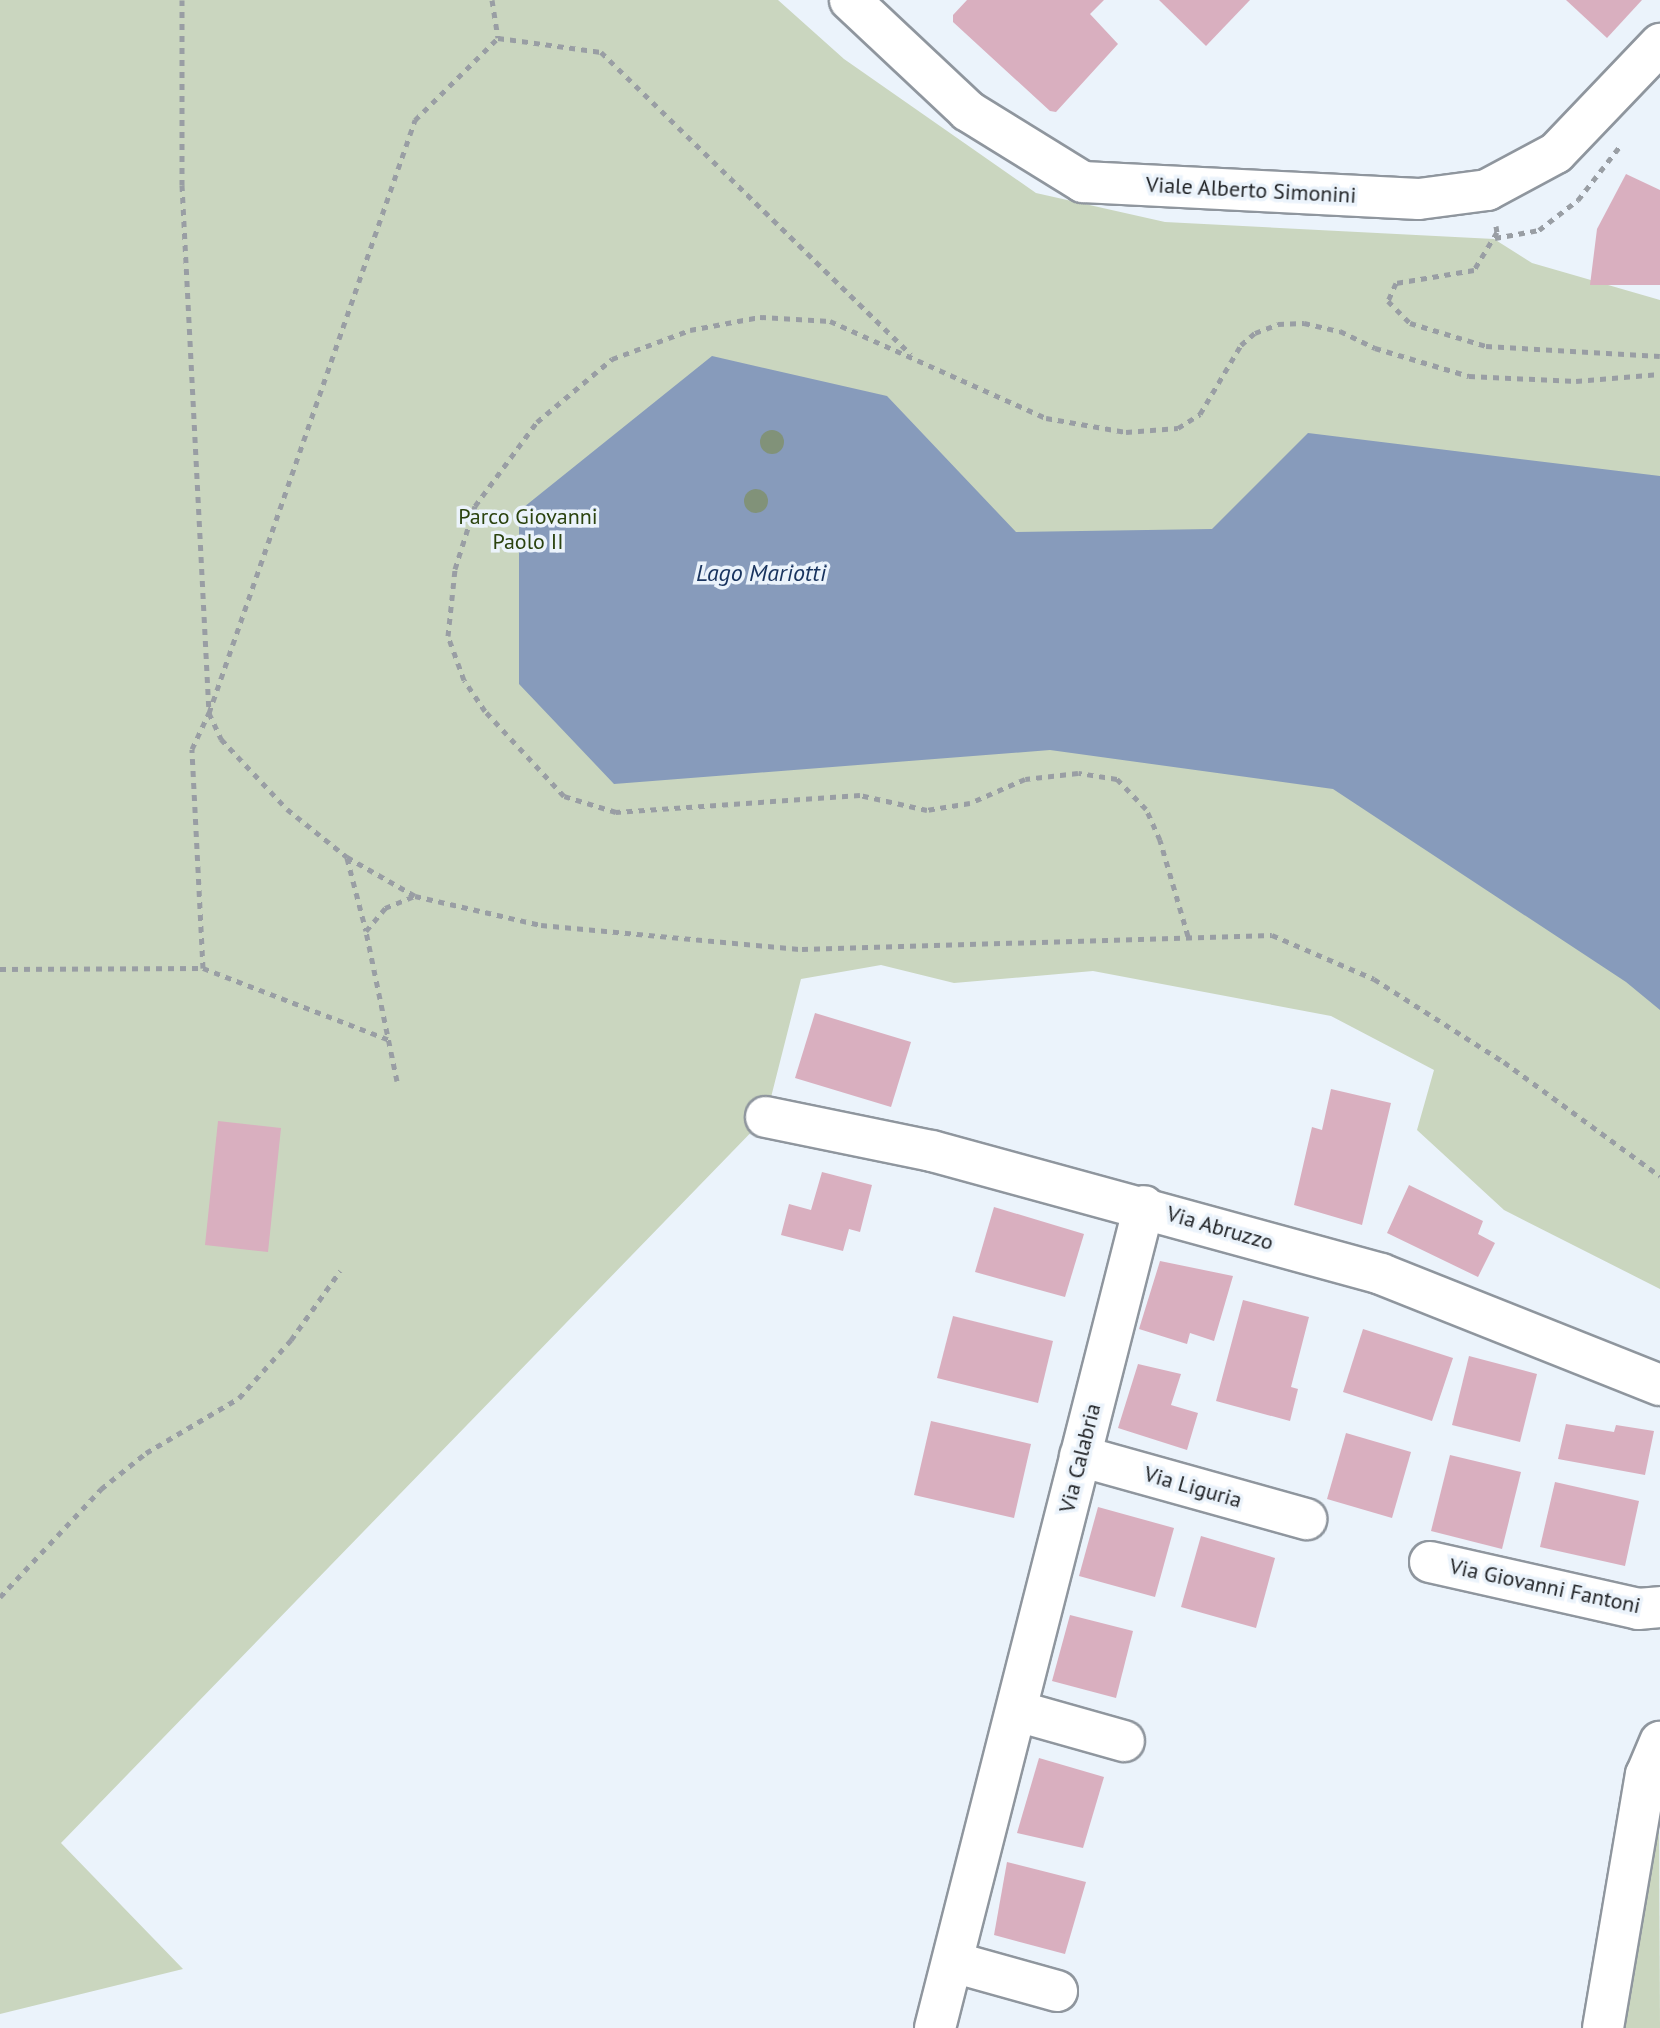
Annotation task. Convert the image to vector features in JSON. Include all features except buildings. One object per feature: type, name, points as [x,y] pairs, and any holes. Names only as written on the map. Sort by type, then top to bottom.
[{"type":"street","name":"Viale Alberto Simonini","points":[[850,0],[968,111],[1083,182],[1419,199],[1487,190],[1556,153],[1660,44]]},
{"type":"street","name":"Via Abruzzo","points":[[766,1117],[932,1151],[1144,1206],[1381,1274],[1660,1385]]},
{"type":"street","name":"Via Calabria","points":[[935,2028],[1144,1206]]},
{"type":"street","name":"Via Liguria","points":[[1080,1456],[1306,1519]]},
{"type":"street","name":"Via Giovanni Fantoni","points":[[1430,1562],[1638,1609],[1660,1607]]},
{"type":"street","points":[[1017,1711],[1124,1741]]},
{"type":"street","points":[[1603,2028],[1646,1775],[1660,1742]]},
{"type":"street","points":[[953,1962],[1057,1991]]},
{"type":"path","points":[[182,0],[182,185],[209,713],[221,739],[287,809],[347,857],[415,896],[541,925],[802,949],[1062,945],[1188,936],[1272,935],[1374,979],[1504,1062],[1660,1176]]},
{"type":"path","points":[[492,0],[498,38]]},
{"type":"path","points":[[203,968],[191,778],[192,749],[209,713],[415,120],[498,38]]},
{"type":"path","points":[[498,38],[601,52],[913,356]]},
{"type":"path","points":[[1487,190],[1497,232],[1474,270],[1396,283],[1388,301],[1410,323],[1486,346],[1660,356]]},
{"type":"path","points":[[1188,936],[1160,840],[1146,809],[1117,779],[1078,773],[1025,779],[970,803],[927,810],[860,795],[616,812],[564,796],[485,711],[464,680],[448,636],[455,569],[475,506],[537,422],[612,359],[690,330],[746,319],[830,321],[1046,418],[1126,432],[1178,428],[1200,414],[1241,345],[1255,333],[1278,324],[1304,323],[1340,331],[1375,348],[1469,376],[1576,381],[1660,374]]},
{"type":"path","points":[[347,857],[366,931],[397,1081]]},
{"type":"path","points":[[366,931],[385,908],[415,896]]},
{"type":"path","points":[[0,969],[203,968],[390,1040]]},
{"type":"path","points":[[0,1597],[101,1489],[146,1453],[239,1398],[291,1340],[340,1271]]},
{"type":"green space","name":"Parco Giovanni Paolo II","points":[[0,0],[778,0],[844,59],[1036,193],[1165,222],[1494,239],[1532,263],[1660,300],[1660,1289],[1504,1210],[1417,1130],[1434,1070],[1331,1016],[1093,971],[954,983],[881,965],[801,979],[766,1117],[61,1843],[183,1969],[0,2014]]},
{"type":"green space","points":[[1659,1816],[1660,2028],[1623,2028]]},
{"type":"water","name":"Lago Mariotti","points":[[712,356],[887,396],[1016,532],[1212,529],[1308,433],[1660,476],[1660,1010],[1626,982],[1333,789],[1050,750],[614,784],[519,684],[519,511]]}]
